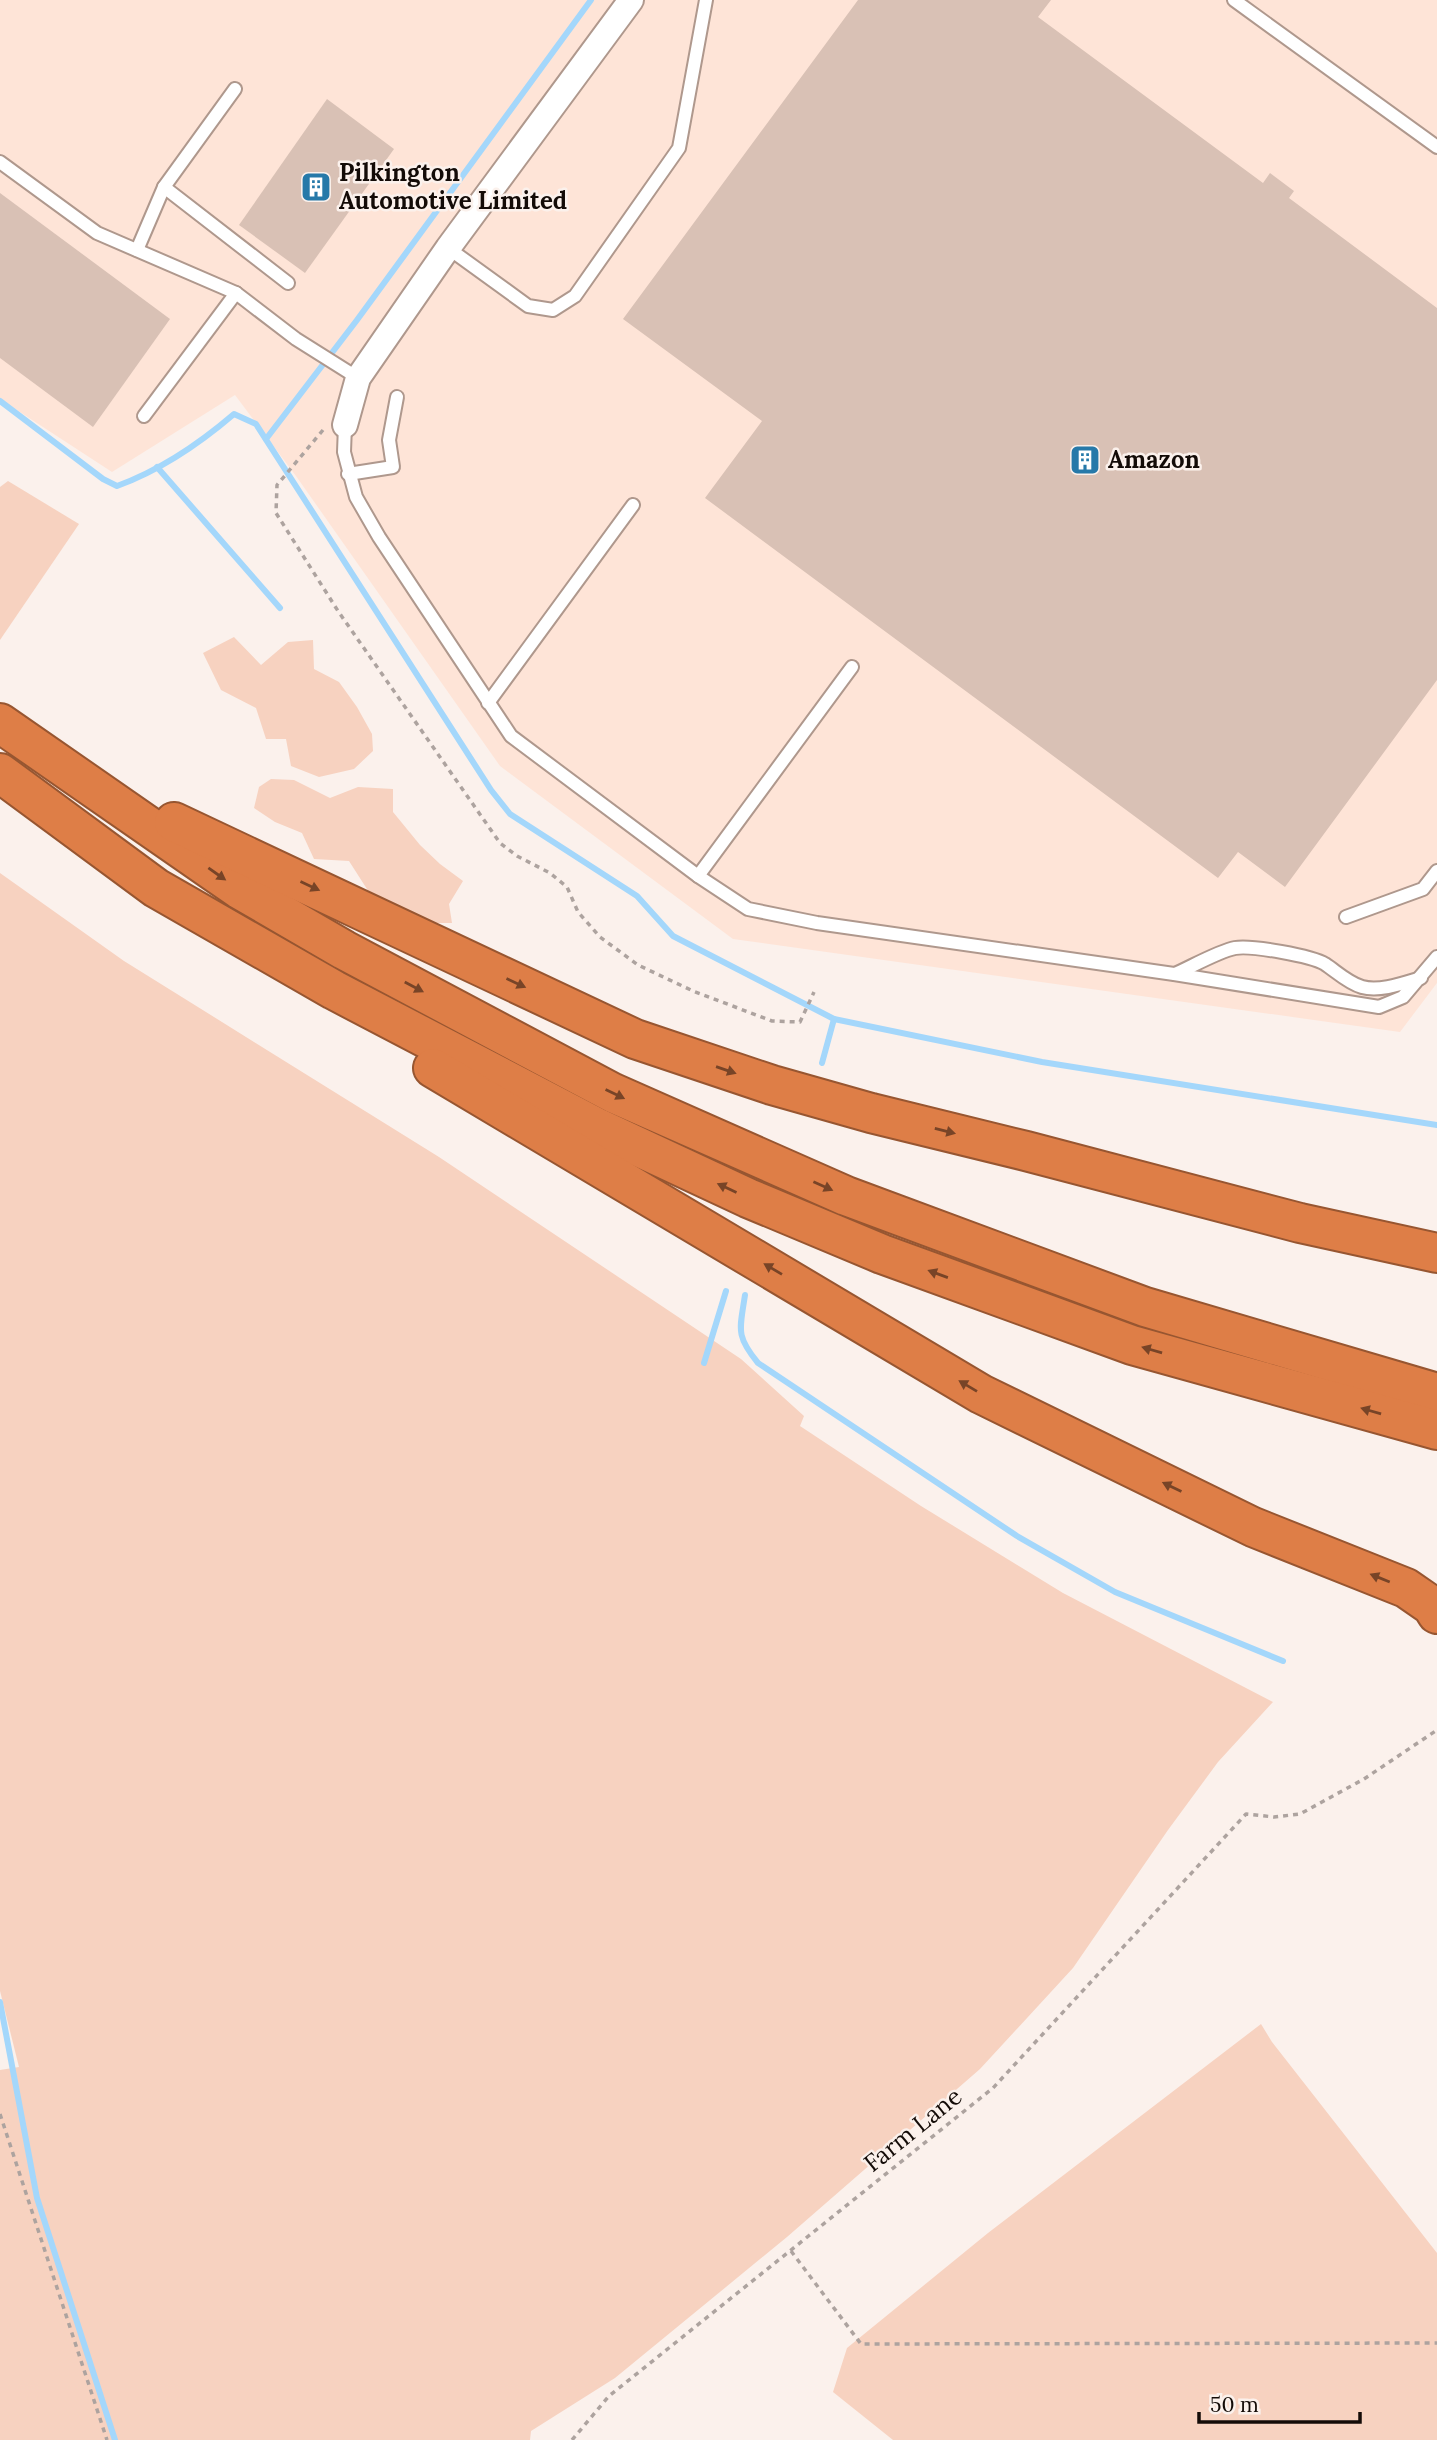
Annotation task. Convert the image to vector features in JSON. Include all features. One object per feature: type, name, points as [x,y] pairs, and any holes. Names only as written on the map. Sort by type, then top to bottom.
[{"type":"highway","points":[[0,723],[239,889],[344,950],[613,1093],[846,1196],[1145,1307],[1437,1393]]},
{"type":"highway","points":[[0,773],[250,960],[981,1394],[1253,1527],[1406,1588],[1432,1606],[1437,1614]]},
{"type":"highway","points":[[71,773],[635,1039],[772,1085],[871,1113],[1300,1223],[1437,1253]]},
{"type":"highway","points":[[156,888],[334,990],[587,1122],[748,1198],[882,1254],[1132,1345],[1437,1430]]},
{"type":"street","points":[[345,425],[358,378],[448,248],[631,0]]},
{"type":"lane","points":[[448,248],[528,306],[553,310],[575,296],[679,148],[706,0]]},
{"type":"lane","points":[[1234,0],[1437,147]]},
{"type":"lane","points":[[136,250],[163,187],[235,89]]},
{"type":"lane","points":[[0,162],[97,233],[236,293],[296,339],[358,378]]},
{"type":"lane","points":[[163,187],[288,284]]},
{"type":"lane","points":[[144,416],[236,293]]},
{"type":"lane","points":[[348,474],[393,467],[389,440],[397,397]]},
{"type":"lane","points":[[345,425],[344,452],[356,496],[379,537],[511,736],[698,877],[748,909],[789,918],[1379,1007],[1403,998],[1437,957]]},
{"type":"lane","points":[[488,703],[633,505]]},
{"type":"lane","points":[[698,877],[852,667]]},
{"type":"lane","points":[[1346,917],[1423,889],[1437,871]]},
{"type":"lane","points":[[1174,974],[1234,948],[1248,947],[1308,957],[1324,963],[1364,988],[1390,986],[1422,978]]},
{"type":"path","points":[[345,425],[326,427],[277,485],[276,513],[338,611],[500,843],[517,856],[550,873],[567,887],[578,912],[600,937],[638,965],[693,991],[772,1021],[800,1022],[814,992]]},
{"type":"path","name":"Farm Lane","points":[[572,2440],[609,2396],[993,2088],[1246,1814],[1274,1817],[1300,1814],[1364,1779],[1437,1730]]},
{"type":"path","points":[[0,2114],[107,2440]]},
{"type":"path","points":[[791,2251],[861,2344],[1437,2343]]},
{"type":"shaded area","points":[[0,0],[1437,0],[1437,983],[1400,1032],[733,939],[500,766],[296,476],[235,395],[112,472],[0,399]]},
{"type":"shaded area","points":[[8,481],[79,524],[0,640],[0,487]]},
{"type":"shaded area","points":[[234,637],[261,665],[288,642],[313,640],[314,669],[339,682],[357,707],[372,734],[373,751],[354,769],[319,777],[291,766],[286,739],[266,739],[256,708],[221,690],[203,653]]},
{"type":"shaded area","points":[[271,779],[294,780],[330,798],[358,787],[393,789],[393,812],[420,845],[463,881],[449,904],[452,923],[427,923],[374,900],[349,861],[314,859],[302,833],[275,822],[254,808],[259,787]]},
{"type":"shaded area","points":[[0,873],[124,961],[439,1157],[741,1359],[804,1416],[800,1426],[921,1506],[1063,1593],[1273,1702],[1218,1762],[1073,1968],[980,2069],[787,2237],[615,2378],[531,2431],[530,2440],[0,2440],[0,2070],[19,2067],[0,1991]]},
{"type":"shaded area","points":[[1261,2024],[1272,2042],[1437,2253],[1437,2440],[893,2440],[833,2392],[847,2348],[988,2233]]},
{"type":"building","name":"Amazon","points":[[858,0],[1051,0],[1038,17],[1263,183],[1270,173],[1294,191],[1289,198],[1437,308],[1437,680],[1285,887],[1238,852],[1218,878],[705,498],[762,421],[623,319]]},
{"type":"building","name":"Pilkington Automotive Limited","points":[[327,99],[394,149],[305,273],[239,225]]},
{"type":"building","points":[[0,193],[170,319],[93,427],[0,358]]},
{"type":"waterway","points":[[266,439],[357,320],[591,0]]},
{"type":"waterway","points":[[0,401],[103,479],[117,486],[179,455],[234,414],[256,424],[491,790],[510,814],[637,896],[673,936],[834,1019],[1042,1062],[1437,1125]]},
{"type":"waterway","points":[[157,467],[280,608]]},
{"type":"waterway","points":[[822,1063],[834,1019]]},
{"type":"waterway","points":[[704,1363],[726,1291]]},
{"type":"waterway","points":[[745,1295],[742,1338],[758,1363],[1017,1536],[1115,1592],[1283,1661]]},
{"type":"waterway","points":[[0,2002],[37,2198],[115,2440]]},
{"type":"place","name":"Pilkington Automotive Limited","points":[[316,187]]},
{"type":"place","name":"Amazon","points":[[1085,460]]}]
